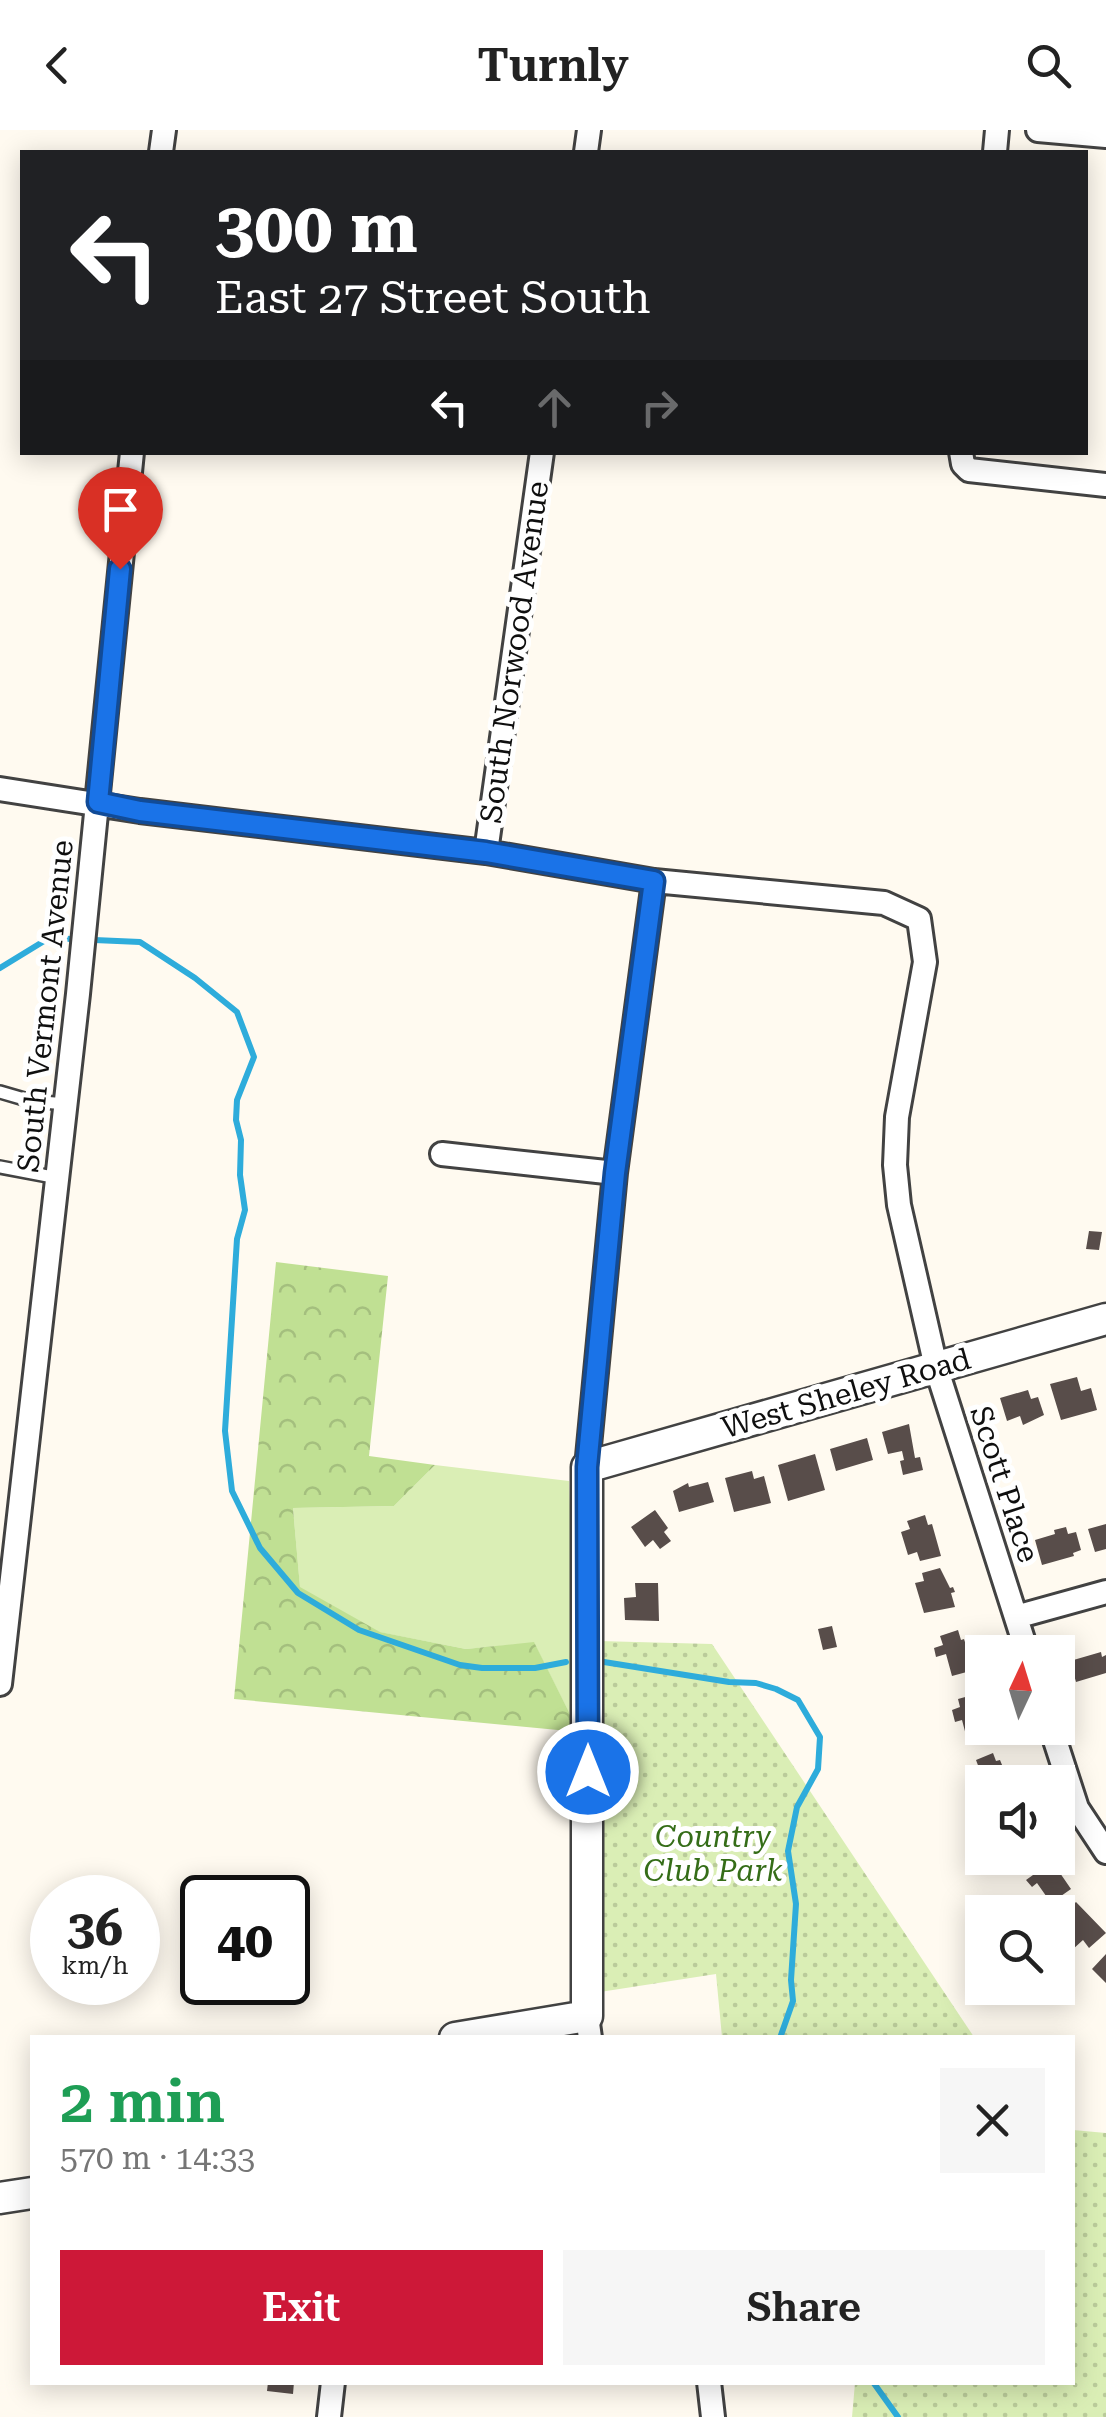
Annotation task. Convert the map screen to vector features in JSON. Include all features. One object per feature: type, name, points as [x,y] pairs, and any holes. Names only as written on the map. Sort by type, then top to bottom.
[{"type":"street","points":[[1038,130],[1106,136]]},
{"type":"street","name":"South Vermont Avenue","points":[[0,1684],[78,994],[132,455]]},
{"type":"street","name":"South Norwood Avenue","points":[[486,852],[542,455]]},
{"type":"street","points":[[962,458],[969,470],[1106,485]]},
{"type":"street","points":[[0,789],[140,811],[486,852],[654,881],[615,1173],[587,1467],[589,2027],[492,2035]]},
{"type":"street","name":"Scott Place","points":[[654,881],[884,903],[919,919],[925,962],[897,1117],[895,1165],[900,1206],[936,1367],[1022,1635]]},
{"type":"street","points":[[442,1154],[615,1173]]},
{"type":"street","name":"West Sheley Road","points":[[587,1467],[1106,1319]]},
{"type":"street","points":[[1016,1617],[1106,1592]]},
{"type":"street","points":[[1057,1745],[1077,1808],[1106,1852]]},
{"type":"street","points":[[0,2198],[30,2193]]},
{"type":"street","points":[[329,2417],[332,2385]]},
{"type":"street","points":[[710,2385],[713,2417]]},
{"type":"lane","points":[[0,1092],[31,1101],[66,1104]]},
{"type":"lane","points":[[0,1168],[58,1178]]},
{"type":"green space","points":[[276,1262],[388,1276],[369,1456],[435,1465],[394,1506],[293,1508],[300,1587],[380,1632],[466,1649],[534,1642],[579,1732],[234,1699]]},
{"type":"green space","points":[[435,1465],[569,1481],[579,1732],[534,1643],[466,1649],[379,1632],[300,1588],[293,1508],[394,1506]]},
{"type":"green space","name":"Country Club Park","points":[[598,1641],[712,1644],[973,2035],[722,2035],[716,1974],[600,1992]]},
{"type":"green space","points":[[1075,2130],[1106,2133],[1106,2417],[852,2417],[855,2385],[1075,2385]]},
{"type":"building","points":[[1089,1231],[1102,1232],[1099,1250],[1086,1249]]},
{"type":"building","points":[[1077,1377],[1081,1391],[1091,1388],[1097,1410],[1061,1420],[1050,1384]]},
{"type":"building","points":[[1028,1390],[1031,1399],[1038,1397],[1044,1415],[1023,1425],[1020,1416],[1007,1421],[1000,1398]]},
{"type":"building","points":[[909,1424],[915,1458],[920,1457],[923,1470],[903,1475],[902,1451],[888,1454],[882,1432]]},
{"type":"building","points":[[867,1438],[873,1460],[836,1471],[830,1449]]},
{"type":"building","points":[[815,1454],[825,1490],[788,1501],[778,1465]]},
{"type":"building","points":[[752,1471],[754,1479],[764,1476],[771,1503],[734,1512],[725,1478]]},
{"type":"building","points":[[708,1482],[714,1502],[679,1512],[673,1491],[688,1483],[689,1487]]},
{"type":"building","points":[[655,1510],[668,1528],[664,1532],[671,1541],[660,1549],[653,1540],[645,1547],[631,1527]]},
{"type":"building","points":[[925,1515],[928,1525],[932,1524],[941,1556],[920,1561],[917,1552],[908,1555],[901,1532],[910,1529],[907,1521]]},
{"type":"building","points":[[1106,1524],[1106,1549],[1095,1552],[1088,1529]]},
{"type":"building","points":[[1066,1527],[1068,1534],[1076,1532],[1081,1550],[1074,1556],[1042,1565],[1035,1540]]},
{"type":"building","points":[[940,1568],[955,1592],[951,1593],[955,1607],[924,1613],[915,1583],[924,1581],[922,1573]]},
{"type":"building","points":[[635,1583],[658,1583],[659,1621],[625,1620],[624,1598],[636,1597]]},
{"type":"building","points":[[832,1626],[837,1647],[823,1650],[818,1629]]},
{"type":"building","points":[[958,1630],[965,1642],[965,1672],[952,1676],[946,1654],[936,1657],[934,1648],[943,1645],[940,1636]]},
{"type":"building","points":[[1101,1652],[1102,1657],[1106,1655],[1106,1673],[1076,1682],[1075,1660]]},
{"type":"building","points":[[965,1697],[965,1731],[962,1720],[955,1722],[952,1710],[960,1707],[958,1699]]},
{"type":"building","points":[[993,1753],[1002,1765],[978,1765],[976,1760]]},
{"type":"building","points":[[1033,1875],[1061,1875],[1071,1889],[1062,1895],[1045,1895],[1037,1883],[1032,1887],[1026,1880]]},
{"type":"building","points":[[1075,1903],[1106,1933],[1089,1948],[1083,1940],[1075,1947]]},
{"type":"building","points":[[1106,1954],[1106,1983],[1092,1969]]},
{"type":"building","points":[[268,2385],[294,2385],[293,2394],[267,2391]]},
{"type":"waterway","points":[[0,968],[49,938],[140,942],[237,1012],[254,1057],[237,1100],[245,1210],[237,1239],[225,1431],[232,1491],[260,1548],[298,1593],[359,1630],[460,1665],[535,1668],[566,1662]]},
{"type":"waterway","points":[[604,1662],[776,1689],[798,1700],[820,1737],[818,1769],[797,1807],[788,1851],[796,1904],[793,2001],[781,2035]]},
{"type":"waterway","points":[[875,2385],[898,2417]]},
{"type":"route","points":[[120,569],[98,802],[140,811],[486,852],[654,881],[615,1173],[587,1467],[588,1772]]}]
